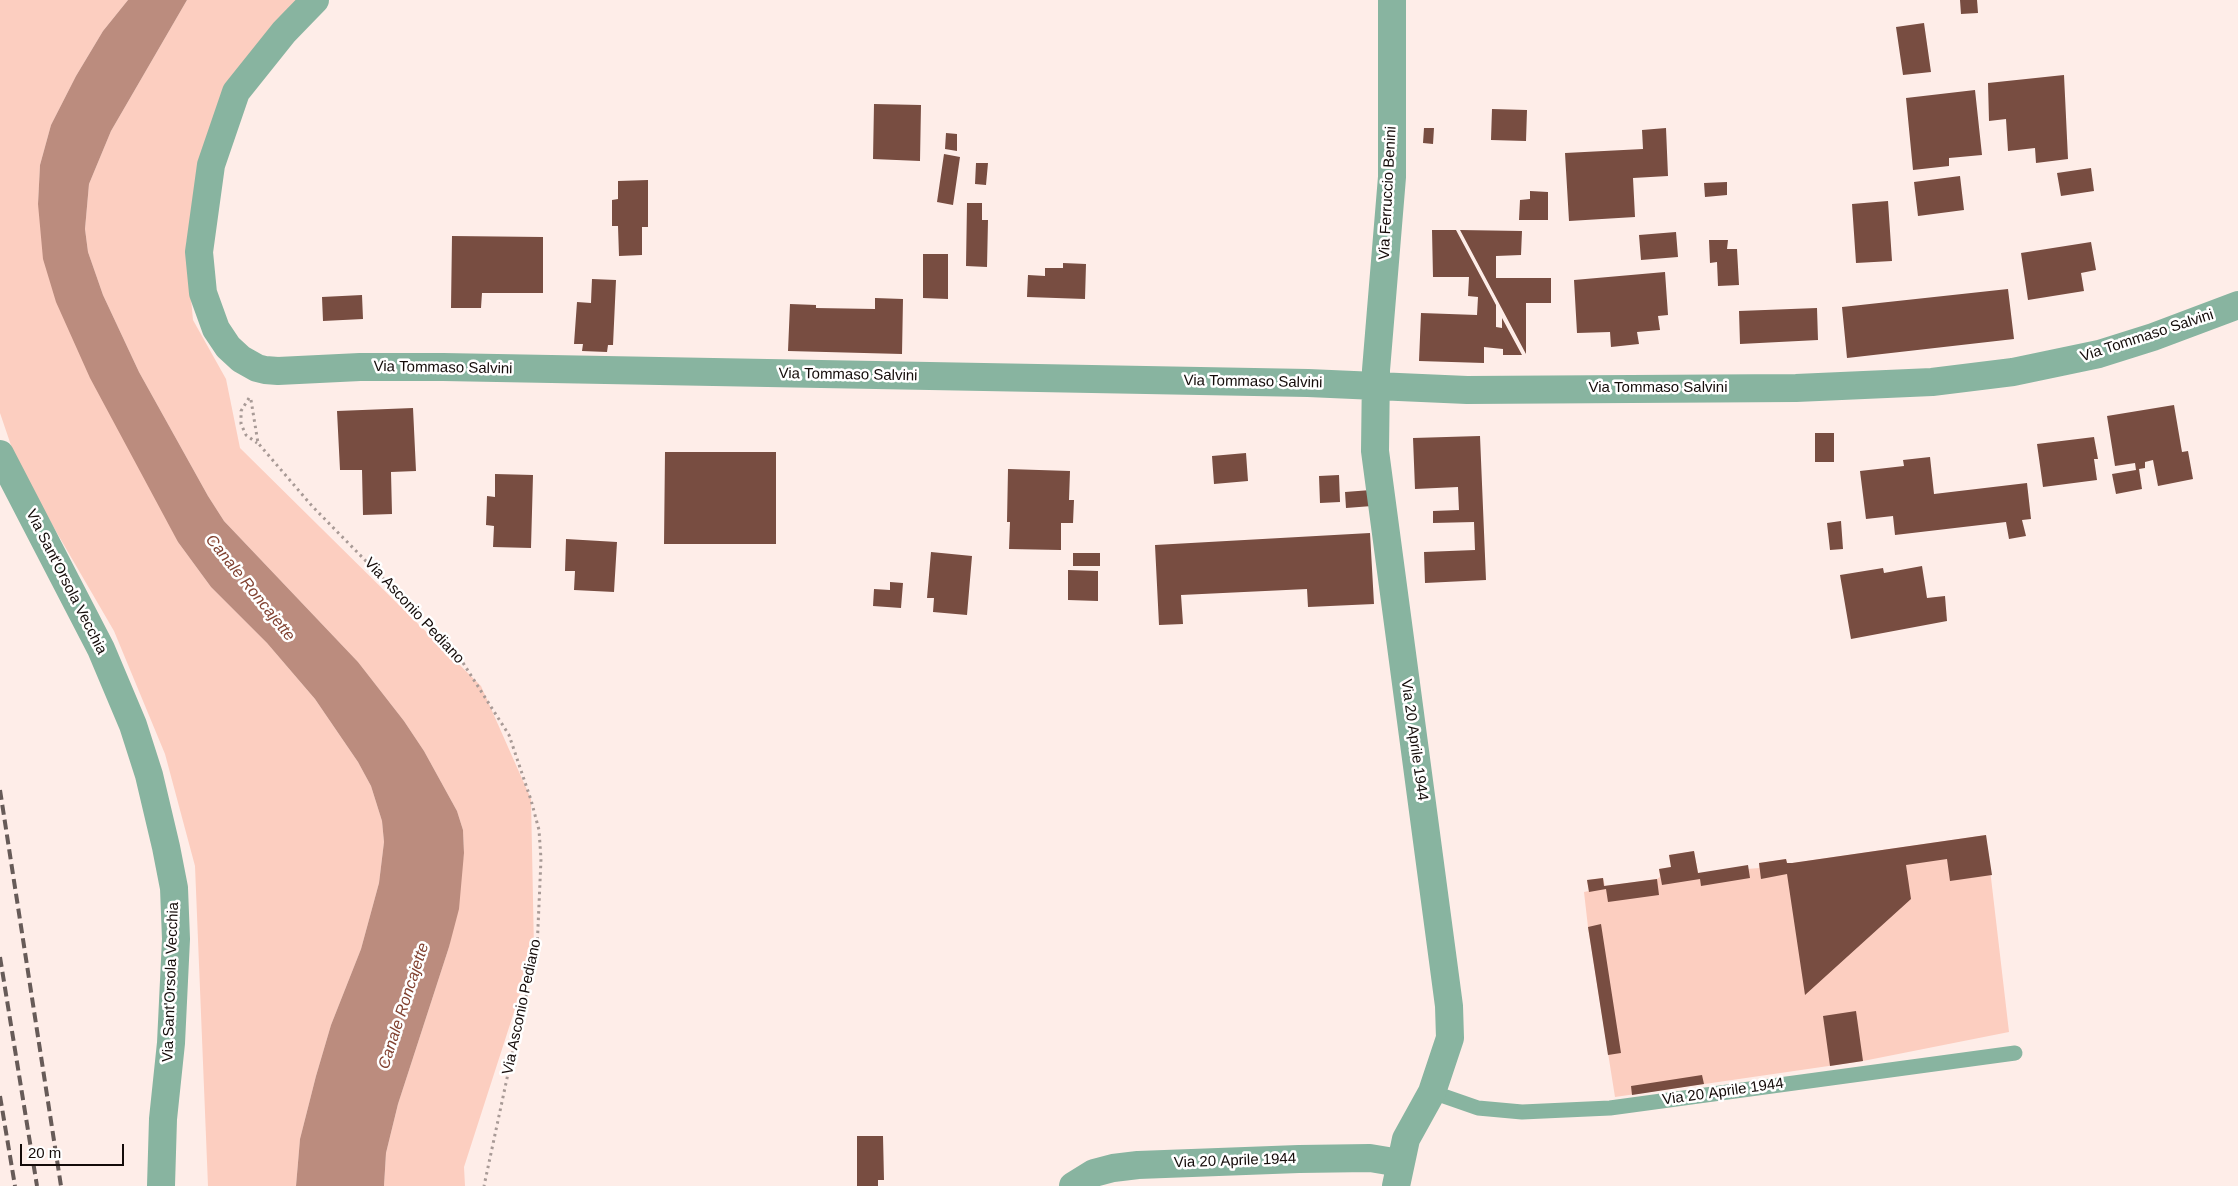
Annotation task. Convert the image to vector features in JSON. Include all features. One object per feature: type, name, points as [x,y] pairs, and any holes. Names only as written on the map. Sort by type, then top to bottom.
[{"type":"street","name":"Via Tommaso Salvini","points":[[315,0],[284,32],[236,92],[211,165],[199,252],[203,293],[216,329],[228,347],[241,359],[257,368],[278,372],[360,367],[443,367],[1376,385],[1477,390],[1796,388],[1932,382],[2013,372],[2099,354],[2152,337],[2238,304]]},
{"type":"street","name":"Via Ferruccio Benini","points":[[1376,385],[1392,177],[1392,0]]},
{"type":"street","name":"Via 20 Aprile 1944","points":[[1073,1186],[1094,1173],[1113,1168],[1138,1165],[1235,1161],[1361,1158],[1398,1175],[1406,1139],[1432,1092],[1450,1038],[1449,1006],[1375,451],[1376,385]]},
{"type":"street","name":"Via Sant'Orsola Vecchia","points":[[0,454],[101,649],[132,725],[149,775],[166,847],[174,888],[176,939],[171,1043],[163,1120],[161,1186]]},
{"type":"lane","name":"Via 20 Aprile 1944","points":[[1432,1092],[1478,1108],[1522,1112],[1610,1108],[2016,1053]]},
{"type":"path","name":"Via Asconio Pediano","points":[[251,395],[241,411],[241,424],[246,435],[258,443],[312,506],[458,655],[509,735],[531,800],[538,830],[541,859],[537,950],[484,1186]]},
{"type":"path","points":[[253,415],[258,443]]},
{"type":"shaded area","points":[[0,0],[128,0],[103,31],[76,76],[51,125],[40,165],[38,204],[178,542],[211,587],[267,643],[315,699],[358,762],[371,786],[382,821],[384,842],[379,883],[361,949],[331,1025],[316,1076],[300,1139],[296,1186],[208,1186],[195,866],[165,754],[114,631],[18,466],[0,413]]},
{"type":"shaded area","points":[[187,0],[301,0],[202,158],[186,245],[193,320],[226,379],[240,448],[481,686],[531,799],[534,950],[464,1167],[465,1186],[384,1186],[386,1153],[398,1104],[449,947],[464,853],[463,830],[457,811],[424,751],[404,721],[358,662],[224,521],[208,496],[139,372],[103,295],[88,252],[85,229],[89,184],[111,131]]},
{"type":"shaded area","points":[[1986,835],[2009,1032],[1863,1061],[1615,1097],[1588,927],[1584,892],[1589,891],[1587,880],[1603,878],[1605,886],[1657,879],[1660,877],[1659,869],[1671,867],[1669,855],[1694,851],[1698,873],[1759,868],[1759,863],[1786,859],[1787,863],[1792,863]]},
{"type":"water","name":"Canale Roncajette","points":[[128,0],[187,0],[111,131],[89,184],[85,229],[88,252],[103,295],[139,372],[208,496],[224,521],[358,662],[404,721],[424,751],[457,811],[463,830],[464,853],[459,909],[449,947],[398,1104],[386,1153],[384,1186],[296,1186],[300,1139],[316,1076],[331,1025],[361,949],[379,883],[384,842],[382,821],[371,786],[358,762],[315,699],[267,643],[211,587],[178,542],[90,378],[56,302],[43,259],[38,204],[40,165],[51,125],[76,76],[103,31]]},
{"type":"building","points":[[1960,0],[1977,0],[1978,13],[1961,14]]},
{"type":"building","points":[[1924,23],[1931,72],[1903,75],[1896,27]]},
{"type":"building","points":[[2064,75],[2068,159],[2036,163],[2035,148],[2008,151],[2006,119],[1989,121],[1988,83]]},
{"type":"building","points":[[1975,90],[1982,155],[1949,158],[1949,166],[1913,170],[1906,98]]},
{"type":"building","points":[[874,104],[921,105],[920,161],[873,159]]},
{"type":"building","points":[[1492,109],[1527,110],[1526,141],[1491,140]]},
{"type":"building","points":[[1424,128],[1434,128],[1433,144],[1423,143]]},
{"type":"building","points":[[1666,128],[1668,176],[1633,178],[1635,217],[1569,221],[1565,153],[1643,149],[1642,130]]},
{"type":"building","points":[[946,133],[957,134],[957,151],[945,149]]},
{"type":"building","points":[[944,154],[960,157],[953,205],[937,202]]},
{"type":"building","points":[[976,163],[988,163],[986,185],[975,184]]},
{"type":"building","points":[[2091,168],[2094,191],[2061,196],[2057,173]]},
{"type":"building","points":[[1960,176],[1964,210],[1918,216],[1914,182]]},
{"type":"building","points":[[648,180],[648,227],[642,227],[642,255],[619,256],[618,226],[612,226],[612,200],[618,199],[618,181]]},
{"type":"building","points":[[1727,182],[1727,195],[1705,197],[1704,183]]},
{"type":"building","points":[[1530,191],[1548,192],[1548,220],[1519,220],[1520,200],[1530,199]]},
{"type":"building","points":[[1888,201],[1892,261],[1856,263],[1852,204]]},
{"type":"building","points":[[967,203],[982,203],[982,220],[988,220],[987,267],[966,266]]},
{"type":"building","points":[[1432,230],[1456,230],[1496,305],[1496,327],[1502,328],[1502,318],[1522,355],[1503,355],[1503,349],[1484,347],[1484,363],[1419,361],[1421,313],[1477,315],[1478,297],[1468,296],[1469,277],[1433,277]]},
{"type":"building","points":[[1460,230],[1522,231],[1521,255],[1496,256],[1496,278],[1551,278],[1551,303],[1526,303],[1526,354]]},
{"type":"building","points":[[1676,232],[1678,257],[1641,260],[1639,235]]},
{"type":"building","points":[[452,236],[543,237],[543,293],[482,293],[481,308],[451,308]]},
{"type":"building","points":[[1709,240],[1728,240],[1727,249],[1737,249],[1739,285],[1718,286],[1717,262],[1710,263]]},
{"type":"building","points":[[2091,242],[2096,270],[2081,273],[2084,291],[2028,300],[2021,253]]},
{"type":"building","points":[[923,254],[948,254],[948,299],[923,298]]},
{"type":"building","points":[[1063,263],[1086,264],[1085,299],[1027,297],[1028,275],[1045,276],[1045,268],[1063,268]]},
{"type":"building","points":[[1665,272],[1668,315],[1658,316],[1660,330],[1637,332],[1639,344],[1611,347],[1610,332],[1577,333],[1574,280]]},
{"type":"building","points":[[592,279],[616,280],[613,345],[608,345],[607,352],[582,351],[583,344],[574,344],[577,302],[591,303]]},
{"type":"building","points":[[2008,289],[2014,339],[1847,358],[1842,307]]},
{"type":"building","points":[[362,295],[363,319],[323,321],[322,297]]},
{"type":"building","points":[[875,298],[903,299],[902,354],[788,351],[790,304],[816,305],[816,308],[875,309]]},
{"type":"building","points":[[1817,308],[1818,340],[1740,344],[1739,311]]},
{"type":"building","points":[[2174,405],[2182,452],[2188,451],[2193,479],[2158,486],[2153,460],[2145,462],[2145,468],[2139,469],[2142,489],[2116,494],[2112,474],[2136,470],[2135,463],[2115,466],[2107,416]]},
{"type":"building","points":[[413,408],[416,471],[391,472],[392,514],[363,515],[362,470],[340,470],[337,411]]},
{"type":"building","points":[[1815,433],[1834,433],[1834,462],[1815,462]]},
{"type":"building","points":[[1480,436],[1486,580],[1425,583],[1424,552],[1475,550],[1474,522],[1433,523],[1433,511],[1459,510],[1458,487],[1415,489],[1413,438]]},
{"type":"building","points":[[2094,437],[2098,459],[2094,459],[2097,480],[2043,487],[2037,444]]},
{"type":"building","points":[[665,452],[776,452],[776,544],[664,544]]},
{"type":"building","points":[[1246,453],[1248,481],[1214,484],[1212,456]]},
{"type":"building","points":[[1930,457],[1934,494],[2027,483],[2031,519],[2022,520],[2026,536],[2009,539],[2006,522],[1895,535],[1893,516],[1866,519],[1860,471],[1904,466],[1903,460]]},
{"type":"building","points":[[1008,469],[1070,471],[1069,500],[1074,500],[1073,523],[1061,523],[1061,550],[1009,549],[1010,522],[1007,522]]},
{"type":"building","points":[[495,474],[533,475],[531,548],[493,547],[494,526],[486,525],[487,496],[495,497]]},
{"type":"building","points":[[1339,475],[1340,502],[1320,503],[1319,476]]},
{"type":"building","points":[[1371,490],[1372,506],[1346,508],[1345,492]]},
{"type":"building","points":[[1841,521],[1843,549],[1830,550],[1827,523]]},
{"type":"building","points":[[1370,533],[1374,604],[1308,607],[1307,589],[1181,595],[1183,624],[1159,625],[1155,545]]},
{"type":"building","points":[[566,539],[617,542],[614,592],[574,590],[575,571],[565,571]]},
{"type":"building","points":[[931,552],[972,556],[967,615],[933,612],[934,598],[927,598]]},
{"type":"building","points":[[1073,553],[1100,553],[1100,566],[1073,566]]},
{"type":"building","points":[[1922,566],[1927,598],[1945,596],[1947,621],[1851,639],[1840,575],[1883,568],[1884,573]]},
{"type":"building","points":[[1068,570],[1098,571],[1098,601],[1068,600]]},
{"type":"building","points":[[890,582],[903,583],[901,608],[873,606],[874,589],[890,590]]},
{"type":"building","points":[[1986,835],[1992,875],[1950,881],[1947,859],[1906,865],[1911,899],[1805,995],[1787,874],[1761,879],[1759,863],[1786,859],[1787,863],[1792,863]]},
{"type":"building","points":[[1694,851],[1698,873],[1748,865],[1750,878],[1701,886],[1700,879],[1662,885],[1659,869],[1671,867],[1669,855]]},
{"type":"building","points":[[1603,878],[1604,886],[1657,879],[1659,895],[1608,902],[1606,889],[1589,892],[1587,880]]},
{"type":"building","points":[[1601,924],[1621,1053],[1608,1055],[1588,927]]},
{"type":"building","points":[[1856,1011],[1863,1061],[1830,1066],[1823,1016]]},
{"type":"building","points":[[1702,1075],[1704,1084],[1632,1095],[1631,1086]]},
{"type":"building","points":[[857,1136],[883,1136],[884,1180],[878,1180],[878,1186],[857,1186]]},
{"type":"railway","points":[[0,790],[61,1186]]},
{"type":"railway","points":[[0,957],[37,1186]]},
{"type":"railway","points":[[0,1096],[15,1186]]}]
